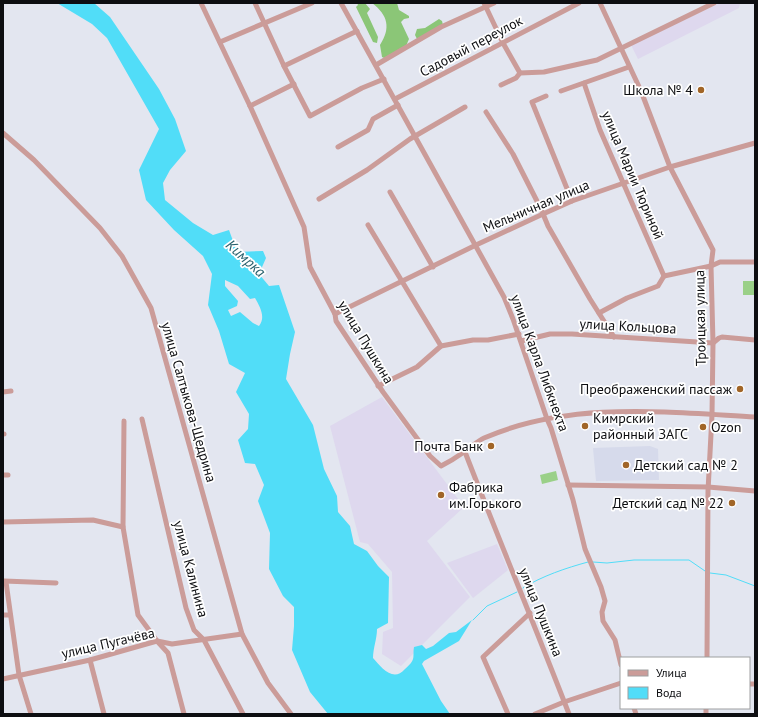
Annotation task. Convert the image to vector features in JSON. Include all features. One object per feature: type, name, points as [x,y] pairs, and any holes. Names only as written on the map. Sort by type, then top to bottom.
[{"type":"street","name":"улица Пушкина","points":[[201,3],[250,106],[304,227],[310,267],[335,314],[336,321],[378,386],[430,456],[441,466],[465,452],[569,714]]},
{"type":"street","points":[[255,3],[284,66],[310,116],[362,88],[384,79]]},
{"type":"street","points":[[220,42],[312,3]]},
{"type":"street","name":"улица Карла Либкнехта","points":[[341,3],[504,297],[519,334],[551,428],[585,549],[605,600],[602,612],[604,621],[615,640],[620,661]]},
{"type":"street","points":[[376,65],[441,27],[485,5],[494,3]]},
{"type":"street","name":"Садовый переулок","points":[[395,99],[579,3]]},
{"type":"street","name":"Троицкая улица","points":[[600,3],[641,91],[670,167],[713,250],[712,415],[708,487],[707,657]]},
{"type":"street","points":[[501,86],[516,78],[520,73],[544,72],[597,60],[714,3]]},
{"type":"street","points":[[485,5],[503,43],[520,73]]},
{"type":"street","points":[[284,66],[357,32]]},
{"type":"street","points":[[561,91],[630,67]]},
{"type":"street","name":"улица Марии Тюриной","points":[[584,83],[600,130],[664,276]]},
{"type":"street","points":[[250,106],[294,84]]},
{"type":"street","points":[[546,96],[532,102],[572,202]]},
{"type":"street","points":[[338,147],[368,130],[373,119],[398,105]]},
{"type":"street","points":[[319,199],[367,170],[414,137],[465,107]]},
{"type":"street","points":[[486,112],[513,154],[548,226],[614,337]]},
{"type":"street","name":"улица Салтыкова-Щедрина","points":[[3,133],[34,160],[100,228],[122,256],[151,308],[242,634],[268,683],[291,714]]},
{"type":"street","name":"Мельничная улица","points":[[335,314],[476,245],[572,202],[670,167],[755,143]]},
{"type":"street","points":[[390,192],[433,267]]},
{"type":"street","points":[[368,225],[441,346]]},
{"type":"street","points":[[599,313],[627,298],[658,286],[664,276],[712,266],[720,262],[755,262]]},
{"type":"street","points":[[378,386],[417,367],[441,346],[473,340],[488,340],[519,334]]},
{"type":"street","name":"улица Кольцова","points":[[521,340],[550,334],[713,343],[722,337],[755,340]]},
{"type":"street","points":[[3,392],[12,391]]},
{"type":"street","points":[[465,452],[482,438],[526,424],[581,414],[623,411],[755,417]]},
{"type":"street","name":"улица Калинина","points":[[142,419],[186,608],[194,630],[204,640],[243,714]]},
{"type":"street","points":[[124,421],[123,527],[138,615],[168,653],[184,714]]},
{"type":"street","points":[[568,485],[708,487],[755,490]]},
{"type":"street","points":[[3,522],[93,520],[123,527]]},
{"type":"street","points":[[30,714],[19,675],[5,581],[56,583]]},
{"type":"street","points":[[508,714],[483,657],[530,613]]},
{"type":"street","points":[[3,615],[10,615]]},
{"type":"street","name":"улица Пугачёва","points":[[3,679],[90,660],[157,641],[172,644],[242,634]]},
{"type":"street","points":[[90,660],[104,714]]},
{"type":"street","points":[[535,714],[564,702],[620,683]]},
{"type":"shaded area","points":[[720,3],[740,3],[739,8],[638,59],[631,45]]},
{"type":"shaded area","points":[[382,397],[464,507],[427,541],[470,597],[401,666],[382,654],[383,632],[393,628],[392,572],[368,544],[360,542],[330,426]]},
{"type":"shaded area","name":"Детский сад № 2","points":[[650,446],[658,449],[659,480],[596,481],[593,448]]},
{"type":"shaded area","points":[[497,544],[508,570],[473,598],[447,563]]},
{"type":"green space","points":[[357,3],[365,3],[370,9],[367,13],[378,37],[377,43],[373,42],[356,7],[358,5]]},
{"type":"green space","points":[[372,3],[397,3],[399,10],[409,16],[409,18],[404,19],[401,22],[409,39],[406,46],[386,59],[382,57],[380,45],[386,33],[386,22],[382,12]]},
{"type":"green space","points":[[439,19],[442,21],[443,25],[417,39],[415,35],[417,29],[425,28]]},
{"type":"green space","points":[[743,281],[755,281],[755,295],[743,295]]},
{"type":"green space","points":[[556,471],[558,480],[542,484],[540,475]]},
{"type":"water","name":"Кимрка","points":[[57,3],[94,3],[110,17],[159,89],[175,119],[186,151],[170,170],[163,183],[165,200],[193,223],[213,235],[229,230],[237,252],[263,251],[266,258],[259,274],[269,286],[279,285],[295,332],[286,379],[313,425],[324,469],[337,496],[338,512],[350,526],[354,544],[367,551],[378,566],[389,577],[388,623],[377,629],[373,658],[383,669],[388,672],[392,674],[401,673],[409,665],[413,658],[414,647],[422,645],[426,649],[433,646],[449,633],[456,632],[472,620],[459,641],[424,661],[422,664],[441,701],[450,714],[328,714],[310,692],[292,650],[294,607],[283,596],[269,569],[270,533],[258,501],[264,485],[255,464],[245,463],[238,440],[248,429],[249,414],[236,392],[245,373],[229,364],[219,331],[208,305],[212,274],[203,256],[174,230],[146,200],[139,170],[159,129],[107,38],[92,24]],"holes":[[[225,280],[238,286],[250,299],[255,298],[257,301],[262,316],[259,326],[240,312],[231,316],[228,310],[237,306],[238,301],[225,286]]]},
{"type":"waterway","points":[[593,562],[607,563],[634,560],[689,560],[705,571]]},
{"type":"waterway","points":[[523,588],[554,573],[588,562]]},
{"type":"waterway","points":[[710,573],[726,575],[755,586]]},
{"type":"waterway","points":[[473,620],[487,606],[517,592]]},
{"type":"place","name":"Школа № 4","points":[[701,90]]},
{"type":"place","name":"Преображенский пассаж","points":[[740,389]]},
{"type":"place","name":"Кимрский районный ЗАГС","points":[[585,426]]},
{"type":"place","name":"Ozon","points":[[703,427]]},
{"type":"place","name":"Почта Банк","points":[[491,446]]},
{"type":"place","name":"Детский сад № 2","points":[[626,465]]},
{"type":"place","name":"Фабрика им.Горького","points":[[441,495]]},
{"type":"place","name":"Детский сад № 22","points":[[732,503]]}]
